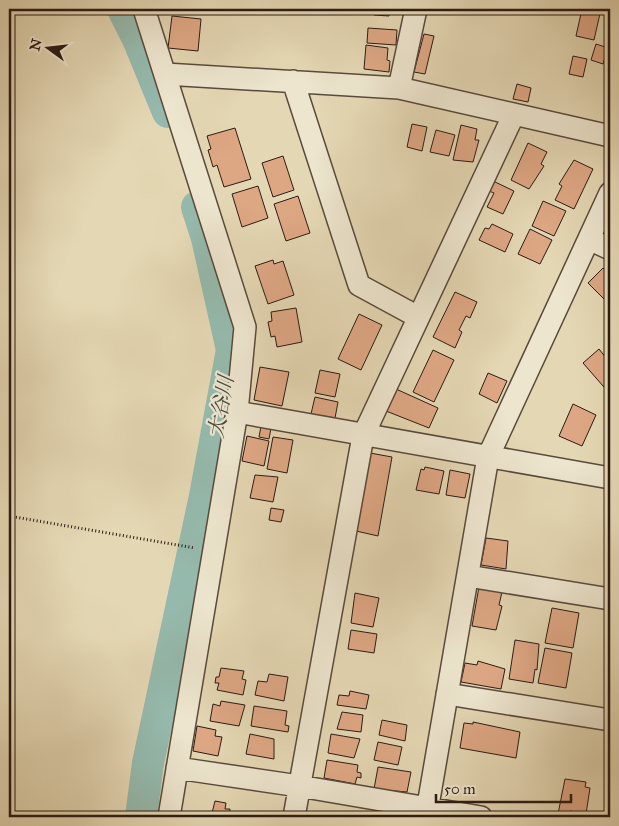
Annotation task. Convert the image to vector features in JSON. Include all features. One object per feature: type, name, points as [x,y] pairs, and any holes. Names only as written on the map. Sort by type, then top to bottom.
[{"type":"street","points":[[144,9],[245,327],[237,412],[169,817]]},
{"type":"street","points":[[399,88],[416,9]]},
{"type":"street","points":[[166,74],[399,88],[610,136]]},
{"type":"street","points":[[293,81],[359,285],[418,317]]},
{"type":"street","points":[[294,817],[363,436],[514,114]]},
{"type":"street","points":[[426,813],[488,457],[610,192]]},
{"type":"street","points":[[589,239],[610,249]]},
{"type":"street","points":[[237,412],[363,436],[610,478]]},
{"type":"street","points":[[468,576],[610,599]]},
{"type":"street","points":[[446,694],[610,720]]},
{"type":"street","points":[[177,768],[299,786],[426,813],[481,817]]},
{"type":"path","points":[[9,516],[214,551]]},
{"type":"building","points":[[375,9],[390,9],[389,16],[374,15]]},
{"type":"building","points":[[582,9],[601,9],[594,40],[576,36]]},
{"type":"building","points":[[608,10],[610,11],[610,25],[605,24]]},
{"type":"building","points":[[172,16],[201,19],[198,51],[168,48]]},
{"type":"building","points":[[368,28],[397,30],[396,45],[367,43]]},
{"type":"building","points":[[424,34],[434,36],[425,74],[414,72]]},
{"type":"building","points":[[596,44],[608,48],[603,64],[591,60]]},
{"type":"building","points":[[366,45],[388,48],[389,72],[364,69]]},
{"type":"building","points":[[573,56],[587,59],[583,77],[569,74]]},
{"type":"building","points":[[610,59],[610,77],[606,76]]},
{"type":"building","points":[[517,84],[531,88],[528,102],[513,99]]},
{"type":"building","points":[[412,124],[427,127],[422,151],[407,147]]},
{"type":"building","points":[[461,125],[477,129],[475,140],[479,140],[473,162],[453,160]]},
{"type":"building","points":[[235,128],[251,179],[224,187],[217,165],[213,167],[208,150],[211,149],[207,136]]},
{"type":"building","points":[[436,130],[455,135],[449,156],[430,152]]},
{"type":"building","points":[[528,143],[547,152],[541,164],[544,166],[529,189],[511,180]]},
{"type":"building","points":[[283,156],[294,190],[273,197],[262,163]]},
{"type":"building","points":[[574,160],[593,169],[574,209],[555,200],[562,186],[559,184]]},
{"type":"building","points":[[493,181],[514,191],[503,214],[487,207],[494,193],[489,191]]},
{"type":"building","points":[[258,186],[268,218],[242,227],[232,194]]},
{"type":"building","points":[[298,196],[310,233],[286,241],[274,204]]},
{"type":"building","points":[[543,201],[566,211],[554,236],[532,226]]},
{"type":"building","points":[[492,224],[513,234],[505,252],[479,240],[485,228],[489,229]]},
{"type":"building","points":[[530,229],[552,240],[540,264],[518,254]]},
{"type":"building","points":[[273,260],[274,264],[283,261],[294,295],[268,304],[255,266]]},
{"type":"building","points":[[603,268],[610,275],[610,305],[588,283]]},
{"type":"building","points":[[455,292],[477,302],[470,318],[466,316],[459,330],[462,332],[455,348],[433,337]]},
{"type":"building","points":[[296,308],[302,342],[277,347],[275,336],[271,337],[268,322],[272,321],[271,312]]},
{"type":"building","points":[[359,314],[382,325],[361,370],[338,359]]},
{"type":"building","points":[[599,349],[610,363],[610,394],[583,363]]},
{"type":"building","points":[[433,350],[454,360],[434,402],[413,392]]},
{"type":"building","points":[[260,367],[289,372],[282,406],[254,400]]},
{"type":"building","points":[[320,370],[340,374],[335,397],[315,393]]},
{"type":"building","points":[[488,373],[507,381],[497,403],[479,394]]},
{"type":"building","points":[[396,389],[438,408],[429,428],[386,411]]},
{"type":"building","points":[[315,397],[338,402],[335,418],[311,414]]},
{"type":"building","points":[[573,404],[596,415],[582,446],[559,436]]},
{"type":"building","points":[[261,426],[271,428],[269,439],[259,437]]},
{"type":"building","points":[[247,436],[269,441],[264,466],[242,461]]},
{"type":"building","points":[[273,437],[293,440],[287,473],[267,469]]},
{"type":"building","points":[[370,453],[392,457],[378,536],[356,531]]},
{"type":"building","points":[[425,467],[444,471],[439,494],[416,490],[421,469],[424,470]]},
{"type":"building","points":[[450,470],[470,474],[465,498],[446,495]]},
{"type":"building","points":[[255,475],[278,477],[273,502],[250,498]]},
{"type":"building","points":[[271,508],[284,510],[281,522],[269,520]]},
{"type":"building","points":[[486,538],[508,541],[506,569],[481,565]]},
{"type":"building","points":[[479,587],[502,592],[499,605],[502,606],[496,630],[472,626]]},
{"type":"building","points":[[355,593],[379,598],[373,627],[351,623]]},
{"type":"building","points":[[552,608],[579,613],[573,648],[545,643]]},
{"type":"building","points":[[351,630],[377,634],[374,653],[348,649]]},
{"type":"building","points":[[515,640],[539,644],[537,670],[535,669],[533,683],[509,679]]},
{"type":"building","points":[[545,648],[572,653],[566,688],[538,683]]},
{"type":"building","points":[[478,661],[505,669],[501,689],[461,682],[465,663],[477,665]]},
{"type":"building","points":[[221,668],[244,671],[242,679],[246,680],[243,695],[217,690],[219,683],[215,683],[216,677],[219,677]]},
{"type":"building","points":[[269,674],[288,677],[284,701],[255,695],[258,681],[267,682]]},
{"type":"building","points":[[350,691],[369,695],[366,709],[337,705],[339,695],[349,696]]},
{"type":"building","points":[[221,701],[245,705],[239,726],[210,721],[213,704],[220,706]]},
{"type":"building","points":[[254,706],[287,711],[285,725],[289,726],[288,732],[251,726]]},
{"type":"building","points":[[342,712],[363,715],[361,732],[337,729]]},
{"type":"building","points":[[382,720],[407,725],[405,741],[379,735]]},
{"type":"building","points":[[473,722],[520,732],[516,758],[460,748],[464,723],[473,724]]},
{"type":"building","points":[[197,726],[216,730],[215,736],[222,737],[218,756],[193,751]]},
{"type":"building","points":[[250,734],[274,739],[274,759],[246,754]]},
{"type":"building","points":[[331,734],[360,739],[354,758],[328,753]]},
{"type":"building","points":[[378,742],[402,747],[398,765],[374,760]]},
{"type":"building","points":[[327,760],[358,765],[357,772],[361,773],[361,778],[357,777],[355,784],[324,778]]},
{"type":"building","points":[[378,767],[411,772],[407,792],[374,789]]},
{"type":"building","points":[[565,779],[586,782],[585,787],[590,788],[586,814],[570,811],[569,816],[558,814]]},
{"type":"building","points":[[215,801],[226,803],[225,809],[230,809],[229,817],[211,817]]},
{"type":"waterway","name":"大谷川","points":[[123,9],[138,39],[168,112]]},
{"type":"waterway","name":"大谷川","points":[[141,817],[148,763],[205,496],[232,350],[207,238],[197,207]]}]
